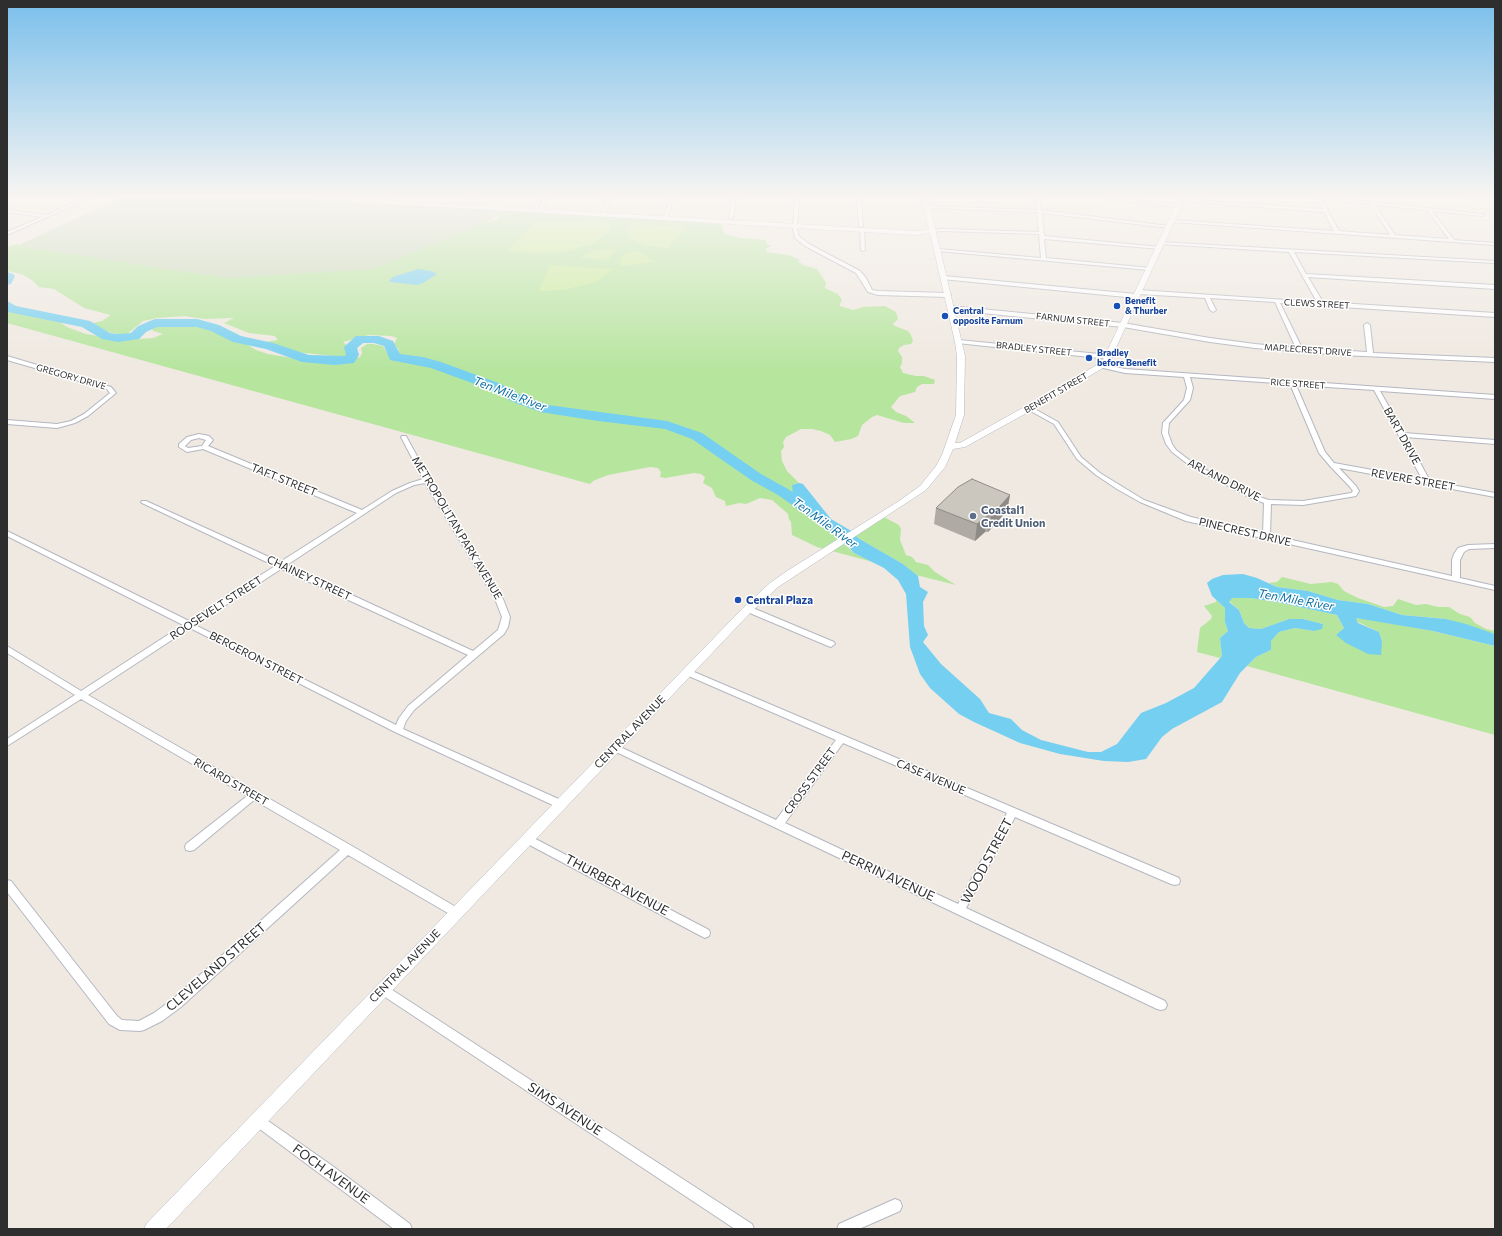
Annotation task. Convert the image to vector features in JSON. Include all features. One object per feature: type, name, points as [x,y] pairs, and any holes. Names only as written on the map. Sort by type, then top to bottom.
[{"type":"street","points":[[828,256],[858,272],[870,291],[878,293],[948,295]]},
{"type":"street","name":"CENTRAL AVENUE","points":[[153,1229],[748,609],[774,585],[790,573],[924,488],[940,467],[950,447],[960,415],[960,342],[939,256]]},
{"type":"street","points":[[998,256],[1149,269]]},
{"type":"street","points":[[1043,256],[1044,260]]},
{"type":"street","name":"BENEFIT STREET","points":[[950,447],[962,445],[1029,408],[1105,363],[1155,256]]},
{"type":"street","points":[[1294,256],[1321,304]]},
{"type":"street","points":[[1378,256],[1495,262]]},
{"type":"street","points":[[1305,275],[1495,287]]},
{"type":"street","name":"CLEWS STREET","points":[[944,278],[1137,294],[1495,315]]},
{"type":"street","points":[[1207,297],[1213,310]]},
{"type":"street","points":[[1277,302],[1300,350]]},
{"type":"street","name":"FARNUM STREET","points":[[951,308],[1123,325]]},
{"type":"street","name":"MAPLECREST DRIVE","points":[[1123,325],[1210,340],[1300,350],[1495,360]]},
{"type":"street","points":[[1367,325],[1370,354]]},
{"type":"street","name":"BRADLEY STREET","points":[[960,342],[1109,357]]},
{"type":"street","name":"GREGORY DRIVE","points":[[7,358],[103,386],[109,388],[113,392],[86,415],[73,422],[57,426],[7,422]]},
{"type":"street","name":"RICE STREET","points":[[1101,366],[1118,371],[1495,397]]},
{"type":"street","name":"ARLAND DRIVE","points":[[1187,376],[1190,388],[1187,400],[1166,423],[1165,433],[1169,444],[1180,456],[1191,464],[1251,496],[1268,502],[1303,503],[1354,495],[1356,491],[1353,486],[1322,453],[1292,383]]},
{"type":"street","name":"BART DRIVE","points":[[1377,390],[1427,482]]},
{"type":"street","name":"PINECREST DRIVE","points":[[1029,408],[1056,423],[1079,458],[1098,474],[1119,488],[1142,500],[1189,519],[1495,588]]},
{"type":"street","points":[[1402,435],[1495,442]]},
{"type":"street","name":"METROPOLITAN PARK AVENUE","points":[[398,730],[402,720],[411,708],[501,632],[506,622],[505,612],[499,599],[427,480],[404,437]]},
{"type":"street","name":"TAFT STREET","points":[[204,447],[363,513]]},
{"type":"street","name":"REVERE STREET","points":[[1332,465],[1495,495]]},
{"type":"street","name":"ROOSEVELT STREET","points":[[7,743],[404,487],[427,480]]},
{"type":"street","name":"CHAINEY STREET","points":[[144,502],[474,655]]},
{"type":"street","name":"ARLAND DRIVE","points":[[1266,537],[1268,502]]},
{"type":"street","name":"BERGERON STREET","points":[[7,533],[398,730]]},
{"type":"street","points":[[1456,579],[1456,560],[1458,554],[1462,550],[1468,547],[1495,546]]},
{"type":"street","points":[[748,609],[831,644]]},
{"type":"street","name":"RICARD STREET","points":[[8,651],[81,695],[457,913]]},
{"type":"street","name":"CASE AVENUE","points":[[687,672],[1175,881]]},
{"type":"street","points":[[398,730],[560,804]]},
{"type":"street","name":"CROSS STREET","points":[[778,825],[842,738]]},
{"type":"street","name":"PERRIN AVENUE","points":[[615,748],[1161,1005]]},
{"type":"street","points":[[190,848],[254,795]]},
{"type":"street","name":"WOOD STREET","points":[[960,910],[1013,812]]},
{"type":"street","name":"THURBER AVENUE","points":[[528,838],[705,933]]},
{"type":"street","name":"CLEVELAND STREET","points":[[7,884],[113,1020],[120,1025],[140,1026],[158,1017],[177,1003],[348,850]]},
{"type":"street","name":"SIMS AVENUE","points":[[383,989],[747,1229]]},
{"type":"street","name":"FOCH AVENUE","points":[[257,1120],[405,1229]]},
{"type":"street","points":[[844,1229],[895,1206]]},
{"type":"green space","points":[[7,256],[790,256],[799,259],[799,262],[803,265],[817,269],[826,283],[825,288],[838,294],[842,300],[840,306],[853,310],[863,307],[885,306],[896,312],[898,319],[893,324],[908,331],[913,341],[911,344],[904,345],[899,348],[898,351],[902,357],[900,367],[903,373],[924,376],[935,380],[934,384],[922,384],[917,387],[915,392],[900,396],[891,407],[896,412],[906,416],[915,423],[904,423],[877,415],[862,425],[858,436],[851,439],[835,442],[830,435],[821,431],[801,429],[786,437],[783,442],[784,447],[781,451],[782,461],[787,471],[799,483],[792,485],[797,499],[808,512],[854,553],[873,562],[817,547],[792,535],[791,522],[788,514],[772,500],[760,498],[746,504],[740,503],[726,506],[725,501],[716,497],[712,488],[703,483],[705,477],[701,474],[694,473],[665,478],[660,477],[661,472],[658,468],[650,467],[608,475],[593,481],[590,484],[7,323],[7,309],[55,319],[67,327],[86,334],[123,340],[153,338],[163,334],[153,331],[151,327],[152,325],[165,322],[192,324],[231,338],[268,354],[298,359],[311,358],[338,362],[348,361],[360,357],[362,353],[361,348],[367,344],[383,346],[387,353],[396,354],[399,350],[394,344],[397,338],[391,336],[369,335],[343,342],[353,351],[344,357],[295,352],[266,346],[265,342],[278,340],[275,336],[249,333],[224,323],[234,318],[204,319],[184,316],[157,318],[143,321],[126,335],[112,333],[89,324],[102,321],[111,315],[84,308],[54,289],[39,287],[32,280],[21,274],[7,271]]},
{"type":"green space","points":[[80,256],[405,256],[373,269],[226,278]]},
{"type":"green space","points":[[584,256],[611,256],[608,260],[581,258]]},
{"type":"green space","points":[[624,256],[646,256],[655,262],[622,266],[620,260]]},
{"type":"green space","points":[[550,265],[613,269],[596,282],[563,290],[539,291]]},
{"type":"green space","points":[[882,516],[899,525],[901,529],[900,540],[906,555],[912,557],[916,562],[928,565],[935,572],[956,585],[916,575],[903,564],[858,538],[853,532]]},
{"type":"green space","points":[[1282,577],[1311,584],[1332,582],[1338,584],[1344,591],[1358,598],[1384,607],[1393,606],[1398,599],[1416,605],[1426,604],[1438,607],[1449,607],[1460,614],[1470,617],[1475,623],[1486,629],[1495,631],[1495,634],[1446,619],[1402,615],[1368,604],[1338,600],[1308,591],[1277,587],[1269,583],[1277,582]]},
{"type":"green space","points":[[1231,598],[1250,598],[1277,602],[1337,615],[1344,628],[1336,635],[1382,641],[1379,632],[1358,622],[1355,618],[1433,631],[1495,646],[1495,735],[1247,666],[1256,657],[1271,650],[1271,641],[1279,632],[1295,628],[1314,631],[1323,624],[1303,619],[1289,619],[1261,629],[1249,628],[1244,623],[1239,610],[1229,601]]},
{"type":"green space","points":[[1216,600],[1225,608],[1225,622],[1228,631],[1220,638],[1222,656],[1220,658],[1197,652],[1200,628],[1211,619],[1212,616],[1204,606],[1216,602]]},
{"type":"water","points":[[418,269],[431,271],[437,274],[417,285],[389,281],[393,277]]},
{"type":"water","points":[[799,483],[803,484],[831,519],[853,532],[858,538],[903,564],[918,576],[920,587],[928,592],[923,602],[924,626],[928,635],[923,642],[941,664],[980,699],[989,713],[1011,719],[1022,730],[1041,740],[1088,752],[1101,752],[1117,744],[1141,713],[1166,703],[1194,688],[1222,656],[1220,638],[1228,631],[1225,622],[1225,608],[1212,596],[1207,583],[1212,579],[1223,575],[1243,574],[1257,578],[1277,587],[1308,591],[1338,600],[1368,604],[1402,615],[1446,619],[1466,624],[1495,634],[1495,646],[1433,631],[1356,618],[1358,623],[1379,632],[1382,641],[1381,655],[1368,654],[1346,643],[1336,635],[1344,628],[1337,615],[1277,602],[1250,598],[1232,598],[1229,602],[1239,610],[1244,623],[1249,628],[1261,629],[1289,619],[1303,619],[1323,624],[1322,629],[1314,631],[1295,628],[1279,632],[1271,641],[1271,650],[1256,657],[1240,673],[1222,702],[1172,729],[1162,737],[1146,759],[1128,762],[1104,761],[1060,754],[1020,743],[974,722],[959,714],[930,688],[920,674],[910,647],[906,594],[898,580],[884,568],[854,553],[843,541],[808,512],[793,494],[792,485]]},
{"type":"building","points":[[972,479],[1010,495],[991,516],[987,516],[977,524],[936,508],[958,487]]},
{"type":"waterway","name":"Ten Mile River","points":[[7,275],[9,276],[7,282]]},
{"type":"waterway","name":"Ten Mile River","points":[[7,305],[12,309],[86,324],[106,336],[118,338],[135,336],[142,329],[155,323],[197,323],[215,328],[237,339],[269,346],[307,359],[335,361],[349,360],[353,355],[350,347],[360,339],[375,339],[389,344],[395,357],[423,361],[436,365],[496,387],[516,398],[545,409],[667,425],[697,436],[756,477],[783,492],[821,518]]},
{"type":"place","name":"Benefit & Thurber","points":[[1117,306]]},
{"type":"place","name":"Central opposite Farnum","points":[[945,316]]},
{"type":"place","name":"Bradley before Benefit","points":[[1089,358]]},
{"type":"place","name":"Coastal1 Credit Union","points":[[973,516]]},
{"type":"place","name":"Central Plaza","points":[[738,600]]}]
